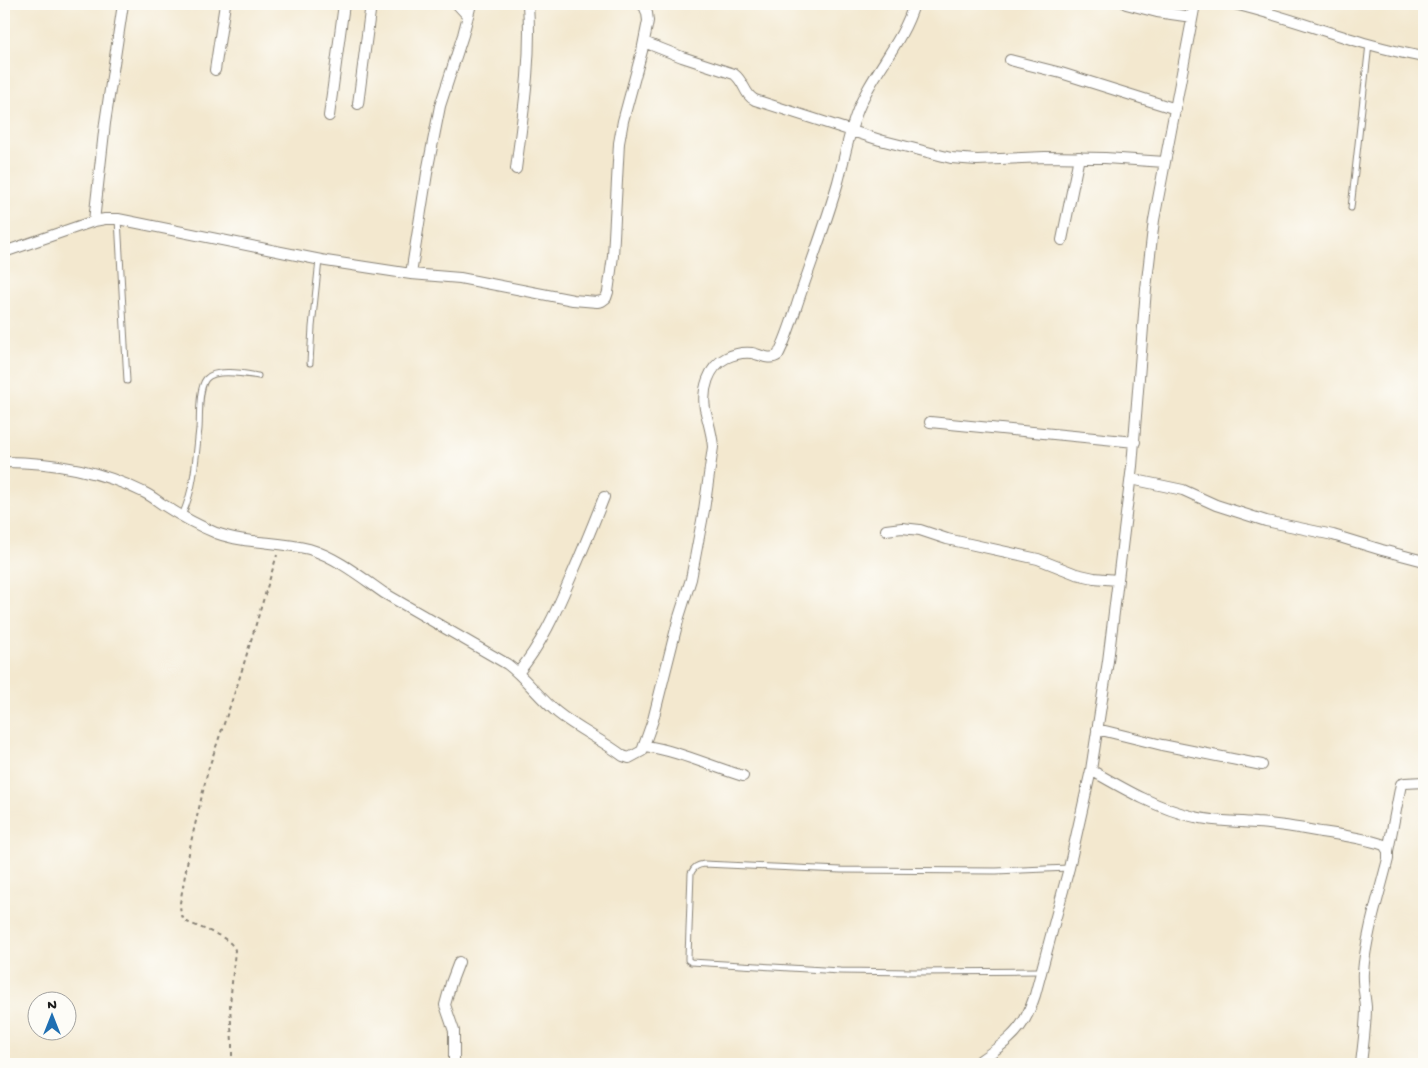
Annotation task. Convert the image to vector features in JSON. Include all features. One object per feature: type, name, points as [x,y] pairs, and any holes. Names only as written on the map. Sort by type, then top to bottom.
[{"type":"street","points":[[94,220],[104,131],[123,4]]},
{"type":"street","points":[[215,70],[225,4]]},
{"type":"street","points":[[330,116],[344,4]]},
{"type":"street","points":[[358,104],[370,4]]},
{"type":"street","points":[[457,4],[468,16]]},
{"type":"street","points":[[412,274],[436,121],[471,4]]},
{"type":"street","points":[[516,169],[529,49],[528,4]]},
{"type":"street","points":[[4,252],[94,220],[106,218],[319,259],[412,274],[460,278],[573,300],[602,301],[606,298],[608,292],[613,256],[619,142],[648,21],[647,13],[641,4]]},
{"type":"street","points":[[4,462],[47,463],[73,467],[124,483],[145,492],[199,526],[225,536],[241,540],[309,549],[325,556],[384,593],[496,658],[518,673],[543,700],[560,714],[623,756],[629,758],[637,754],[645,746],[691,579],[713,447],[705,408],[704,394],[708,379],[713,369],[722,360],[731,355],[744,352],[771,358],[778,355],[790,327],[823,232],[861,101],[904,30],[914,4]]},
{"type":"street","points":[[1126,4],[1157,12],[1192,17]]},
{"type":"street","points":[[975,1064],[1001,1046],[1018,1029],[1028,1014],[1036,994],[1069,868],[1091,770],[1108,661],[1131,479],[1154,220],[1195,4]]},
{"type":"street","points":[[1234,4],[1369,44],[1424,57]]},
{"type":"street","points":[[644,42],[734,74],[741,80],[751,99],[904,147],[951,158],[998,160],[1079,157],[1165,162]]},
{"type":"street","points":[[1010,60],[1061,73],[1176,109]]},
{"type":"street","points":[[1062,240],[1079,157]]},
{"type":"street","points":[[930,422],[1134,442]]},
{"type":"street","points":[[1131,479],[1183,490],[1240,514],[1333,535],[1424,561]]},
{"type":"street","points":[[518,673],[547,629],[585,545],[604,497]]},
{"type":"street","points":[[886,530],[902,528],[920,530],[947,539],[1038,559],[1076,574],[1118,580]]},
{"type":"street","points":[[1097,729],[1162,745],[1262,764]]},
{"type":"street","points":[[645,746],[675,752],[743,776]]},
{"type":"street","points":[[1091,770],[1129,791],[1196,818],[1259,823],[1348,836],[1384,845],[1388,851]]},
{"type":"street","points":[[1361,1064],[1366,1015],[1363,973],[1388,859],[1401,784],[1405,782],[1424,782]]},
{"type":"street","points":[[454,1064],[454,1031],[445,1005],[459,962]]},
{"type":"lane","points":[[1351,208],[1369,44]]},
{"type":"lane","points":[[118,219],[127,381]]},
{"type":"lane","points":[[310,363],[319,259]]},
{"type":"lane","points":[[182,516],[190,497],[202,387],[206,379],[213,375],[226,373],[258,376]]},
{"type":"lane","points":[[1042,971],[849,971],[691,962],[688,960],[688,957],[692,873],[694,868],[704,864],[841,870],[996,871],[1069,868]]},
{"type":"path","points":[[232,1064],[230,1005],[234,946],[225,939],[185,921],[180,911],[180,903],[193,833],[208,770],[248,652],[280,545]]}]
